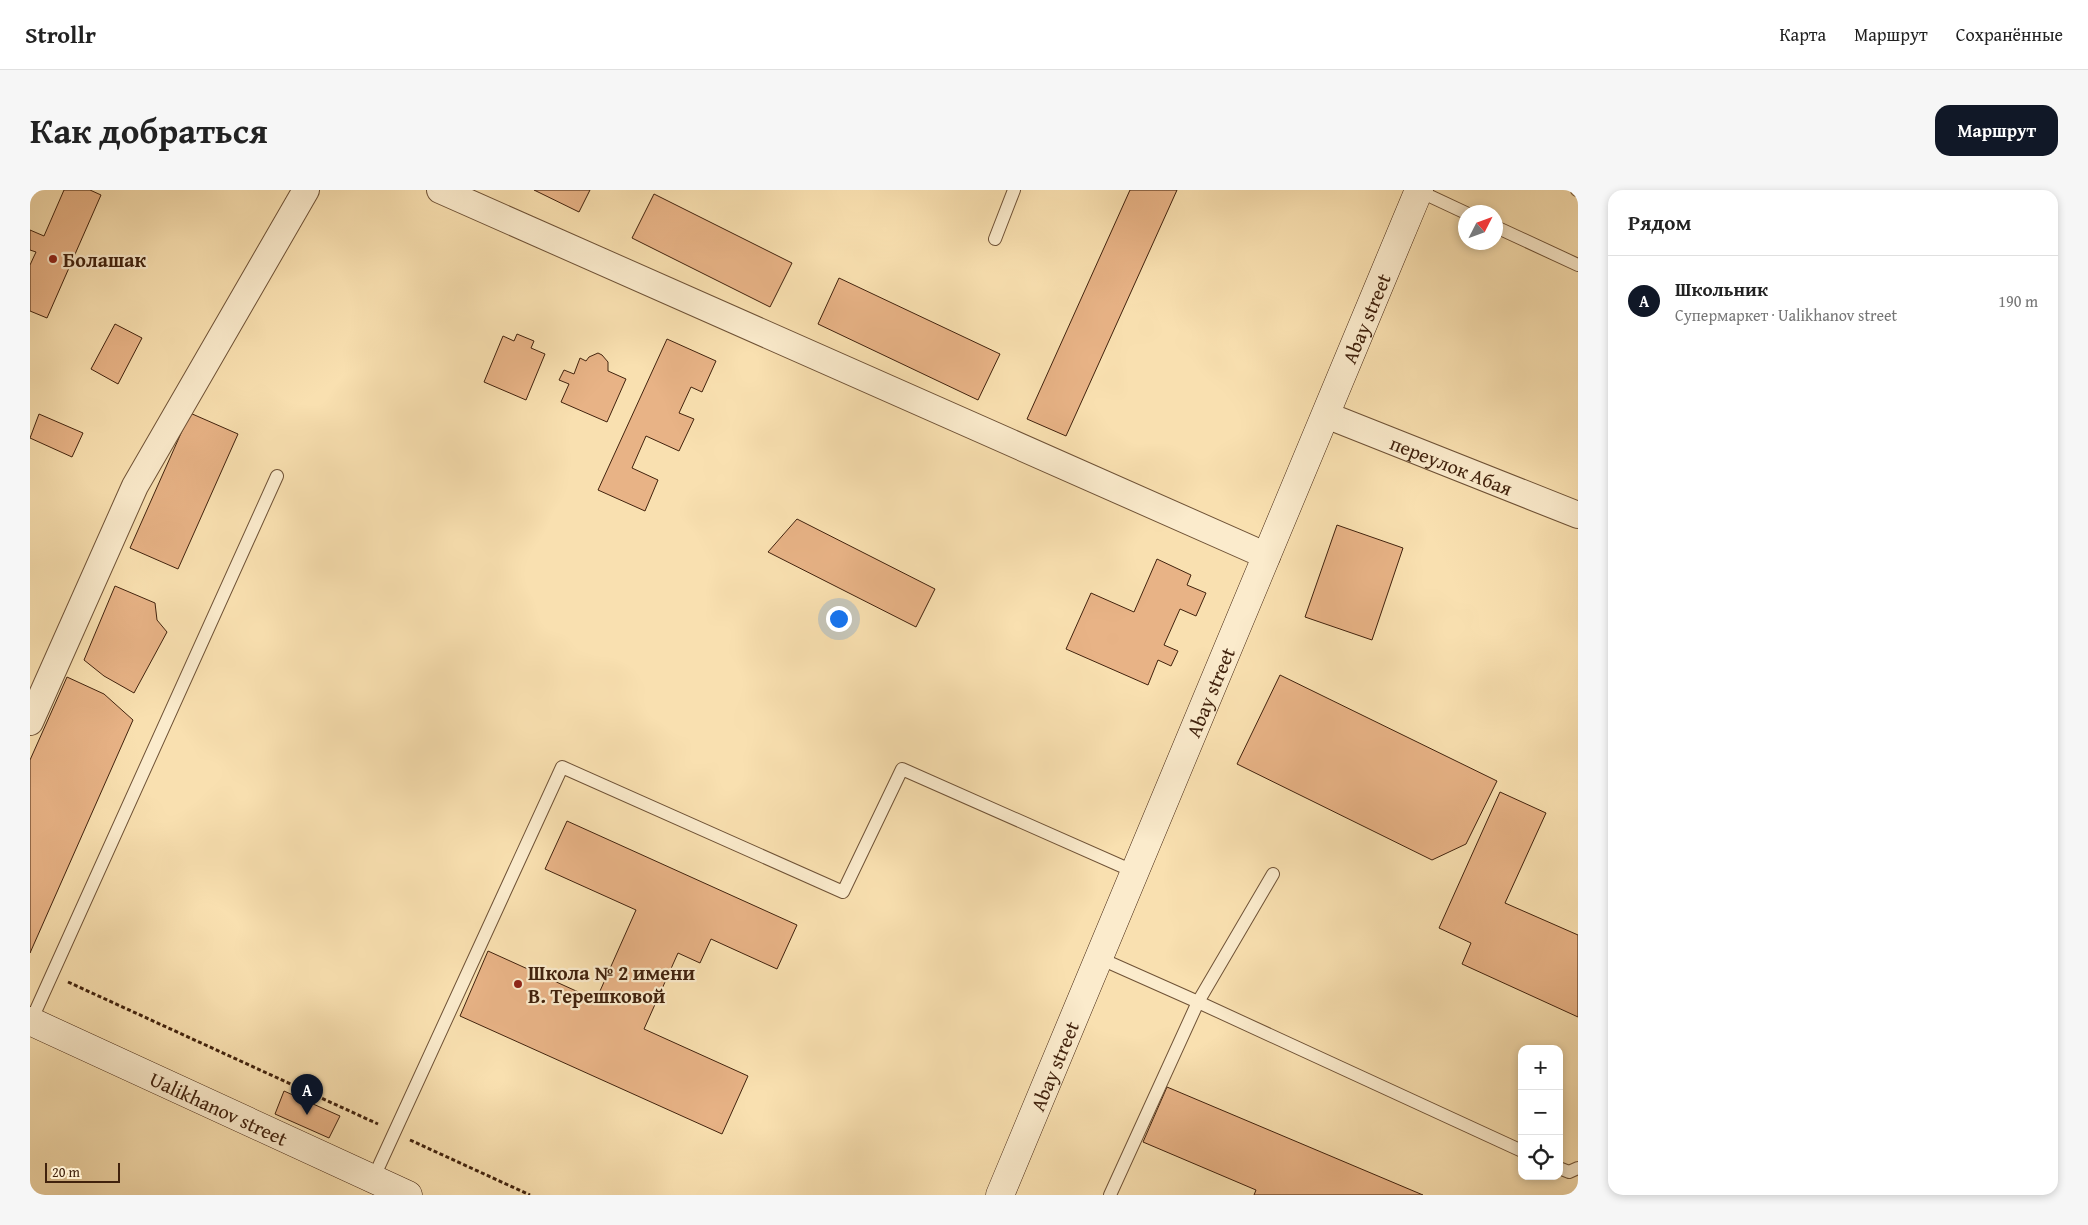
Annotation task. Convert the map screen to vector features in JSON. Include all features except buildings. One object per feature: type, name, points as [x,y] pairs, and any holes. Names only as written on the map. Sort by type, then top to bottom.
[{"type":"main road","name":"Abay street","points":[[1000,1195],[1419,191]]},
{"type":"main road","name":"Ualikhanov street","points":[[30,1021],[370,1187],[408,1195]]},
{"type":"street","points":[[30,722],[135,486],[306,190]]},
{"type":"street","points":[[440,190],[1267,556]]},
{"type":"street","name":"переулок Абая","points":[[1326,415],[1578,515]]},
{"type":"lane","points":[[995,239],[1014,190]]},
{"type":"lane","points":[[1419,191],[1458,209]]},
{"type":"lane","points":[[1503,230],[1578,264]]},
{"type":"lane","points":[[30,1021],[277,476]]},
{"type":"lane","points":[[370,1187],[562,767],[843,892],[902,769],[1135,872]]},
{"type":"lane","points":[[1110,1195],[1198,1002],[1273,874]]},
{"type":"lane","points":[[1099,958],[1518,1149]]},
{"type":"lane","points":[[1563,1170],[1569,1172],[1578,1168]]},
{"type":"path","points":[[52,974],[530,1195]]},
{"type":"place","name":"Болашак","points":[[53,259]]},
{"type":"place","name":"Школа № 2 имени В. Терешковой","points":[[518,984]]},
{"type":"place","name":"Школьник","points":[[307,1115]]}]
